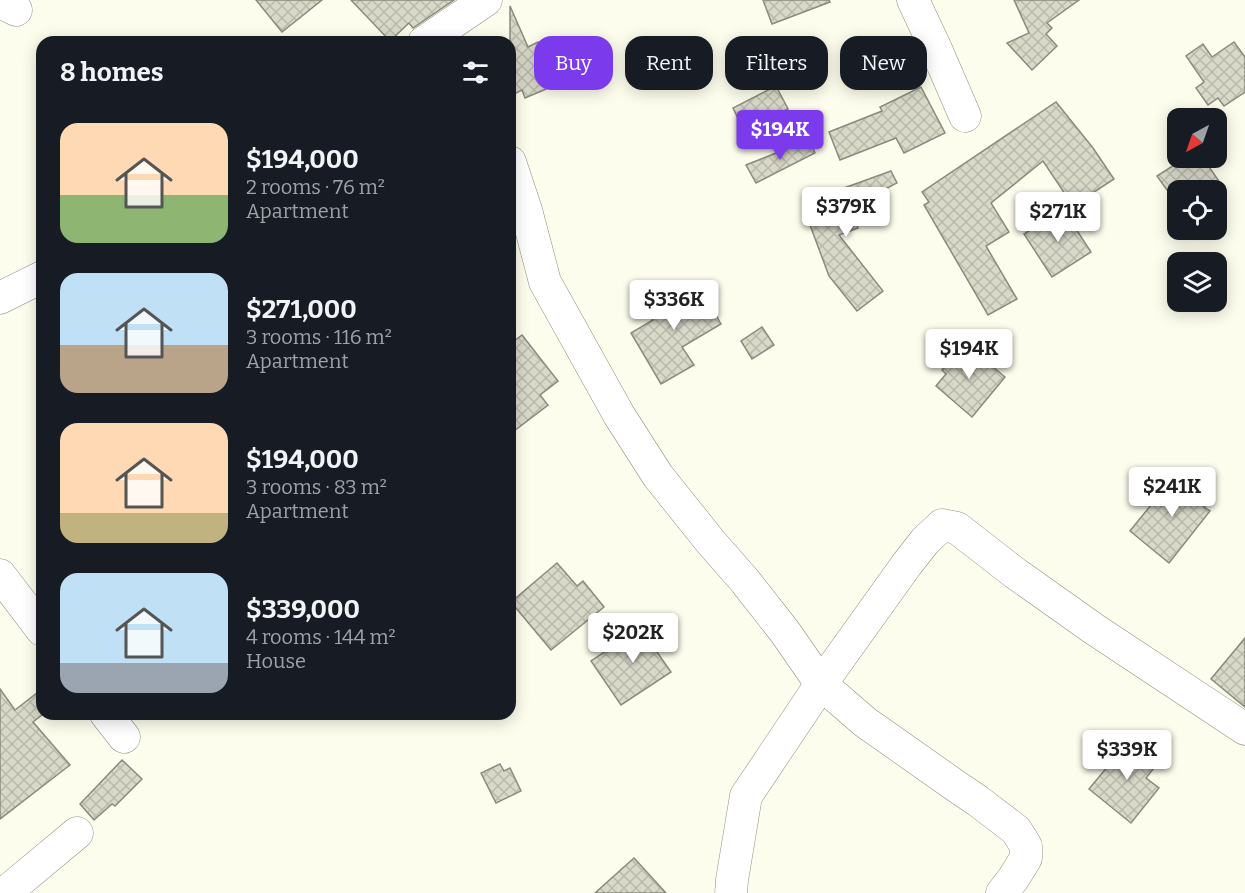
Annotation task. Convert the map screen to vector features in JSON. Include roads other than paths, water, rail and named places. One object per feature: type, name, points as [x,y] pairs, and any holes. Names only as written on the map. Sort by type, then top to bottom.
[{"type":"street","points":[[440,36],[486,0]]},
{"type":"street","points":[[913,0],[964,116]]},
{"type":"street","points":[[516,180],[545,282],[619,415],[658,476],[786,632],[821,684],[866,722],[1016,830],[1026,846],[1026,858],[1002,893]]},
{"type":"street","points":[[0,298],[36,280]]},
{"type":"street","points":[[731,893],[746,796],[821,684],[907,564],[925,541],[942,525],[957,528],[1094,629],[1245,729]]},
{"type":"street","points":[[0,575],[36,622]]},
{"type":"street","points":[[5,893],[77,833]]}]
